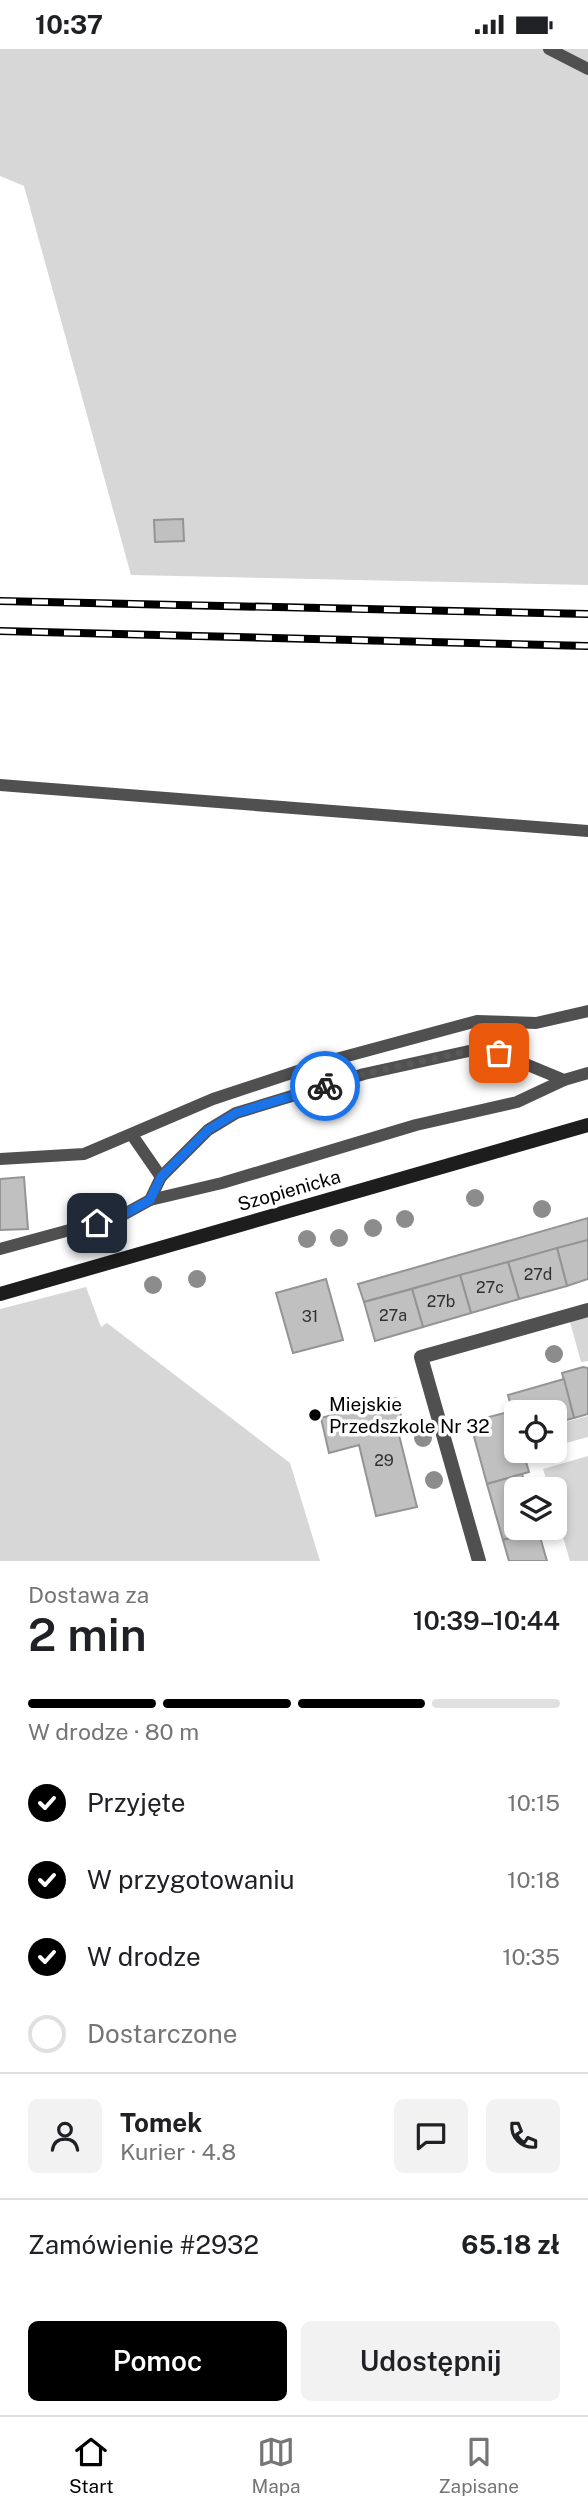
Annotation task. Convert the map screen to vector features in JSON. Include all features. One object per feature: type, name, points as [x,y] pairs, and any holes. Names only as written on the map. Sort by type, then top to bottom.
[{"type":"street","name":"Szopienicka","points":[[0,1294],[588,1125]]},
{"type":"street","points":[[479,1561],[421,1357],[588,1310]]},
{"type":"lane","points":[[549,49],[588,69]]},
{"type":"lane","points":[[0,785],[588,831]]},
{"type":"lane","points":[[0,1159],[84,1154],[213,1099],[325,1062],[451,1027],[477,1021],[536,1023],[588,1011]]},
{"type":"lane","points":[[150,1200],[161,1177],[208,1130],[236,1113],[364,1074],[478,1049],[499,1053],[564,1080]]},
{"type":"lane","points":[[0,1249],[121,1216],[150,1200],[222,1183],[416,1125],[517,1102],[564,1080],[588,1073]]},
{"type":"lane","points":[[132,1135],[161,1177]]},
{"type":"shaded area","points":[[0,49],[588,49],[588,585],[131,575],[24,186],[0,176]]},
{"type":"shaded area","points":[[86,1287],[101,1327],[107,1323],[290,1463],[320,1561],[0,1561],[0,1309]]},
{"type":"shaded area","points":[[588,1317],[588,1361],[581,1362],[570,1322]]},
{"type":"shaded area","points":[[588,1416],[588,1437],[567,1443],[567,1422]]},
{"type":"shaded area","points":[[588,1456],[588,1561],[570,1561],[564,1540],[567,1540],[567,1477],[545,1477],[543,1469]]},
{"type":"building","points":[[183,519],[184,541],[155,542],[154,520]]},
{"type":"building","points":[[24,1177],[28,1229],[0,1230],[0,1179]]},
{"type":"building","points":[[588,1218],[588,1240],[364,1302],[358,1284]]},
{"type":"building","points":[[588,1240],[588,1279],[567,1286],[557,1248]]},
{"type":"building","points":[[557,1248],[567,1286],[519,1299],[508,1262]]},
{"type":"building","points":[[508,1262],[519,1299],[471,1313],[460,1275]]},
{"type":"building","points":[[460,1275],[471,1313],[423,1327],[412,1289]]},
{"type":"building","points":[[326,1279],[343,1340],[293,1353],[276,1293]]},
{"type":"building","points":[[412,1289],[423,1327],[375,1341],[364,1302]]},
{"type":"building","points":[[588,1368],[588,1414],[574,1418],[562,1373]]},
{"type":"building","points":[[564,1379],[574,1418],[567,1420],[567,1400],[509,1400],[508,1395]]},
{"type":"building","points":[[396,1398],[406,1433],[399,1435],[417,1507],[376,1516],[359,1445],[329,1453],[321,1418]]},
{"type":"building","points":[[504,1413],[504,1463],[526,1463],[529,1472],[487,1484],[470,1422]]},
{"type":"building","points":[[504,1479],[504,1540],[503,1540],[487,1484]]},
{"type":"building","points":[[503,1540],[541,1540],[547,1561],[509,1561]]},
{"type":"railway","points":[[0,601],[588,614]]},
{"type":"railway","points":[[0,631],[588,646]]},
{"type":"way so far","points":[[325,1086],[364,1074],[478,1049],[499,1053]]},
{"type":"place","name":"Miejskie Przedszkole Nr 32","points":[[315,1415]]},
{"type":"route","points":[[97,1223],[121,1216],[150,1200],[161,1177],[208,1130],[236,1113],[325,1086]]}]
